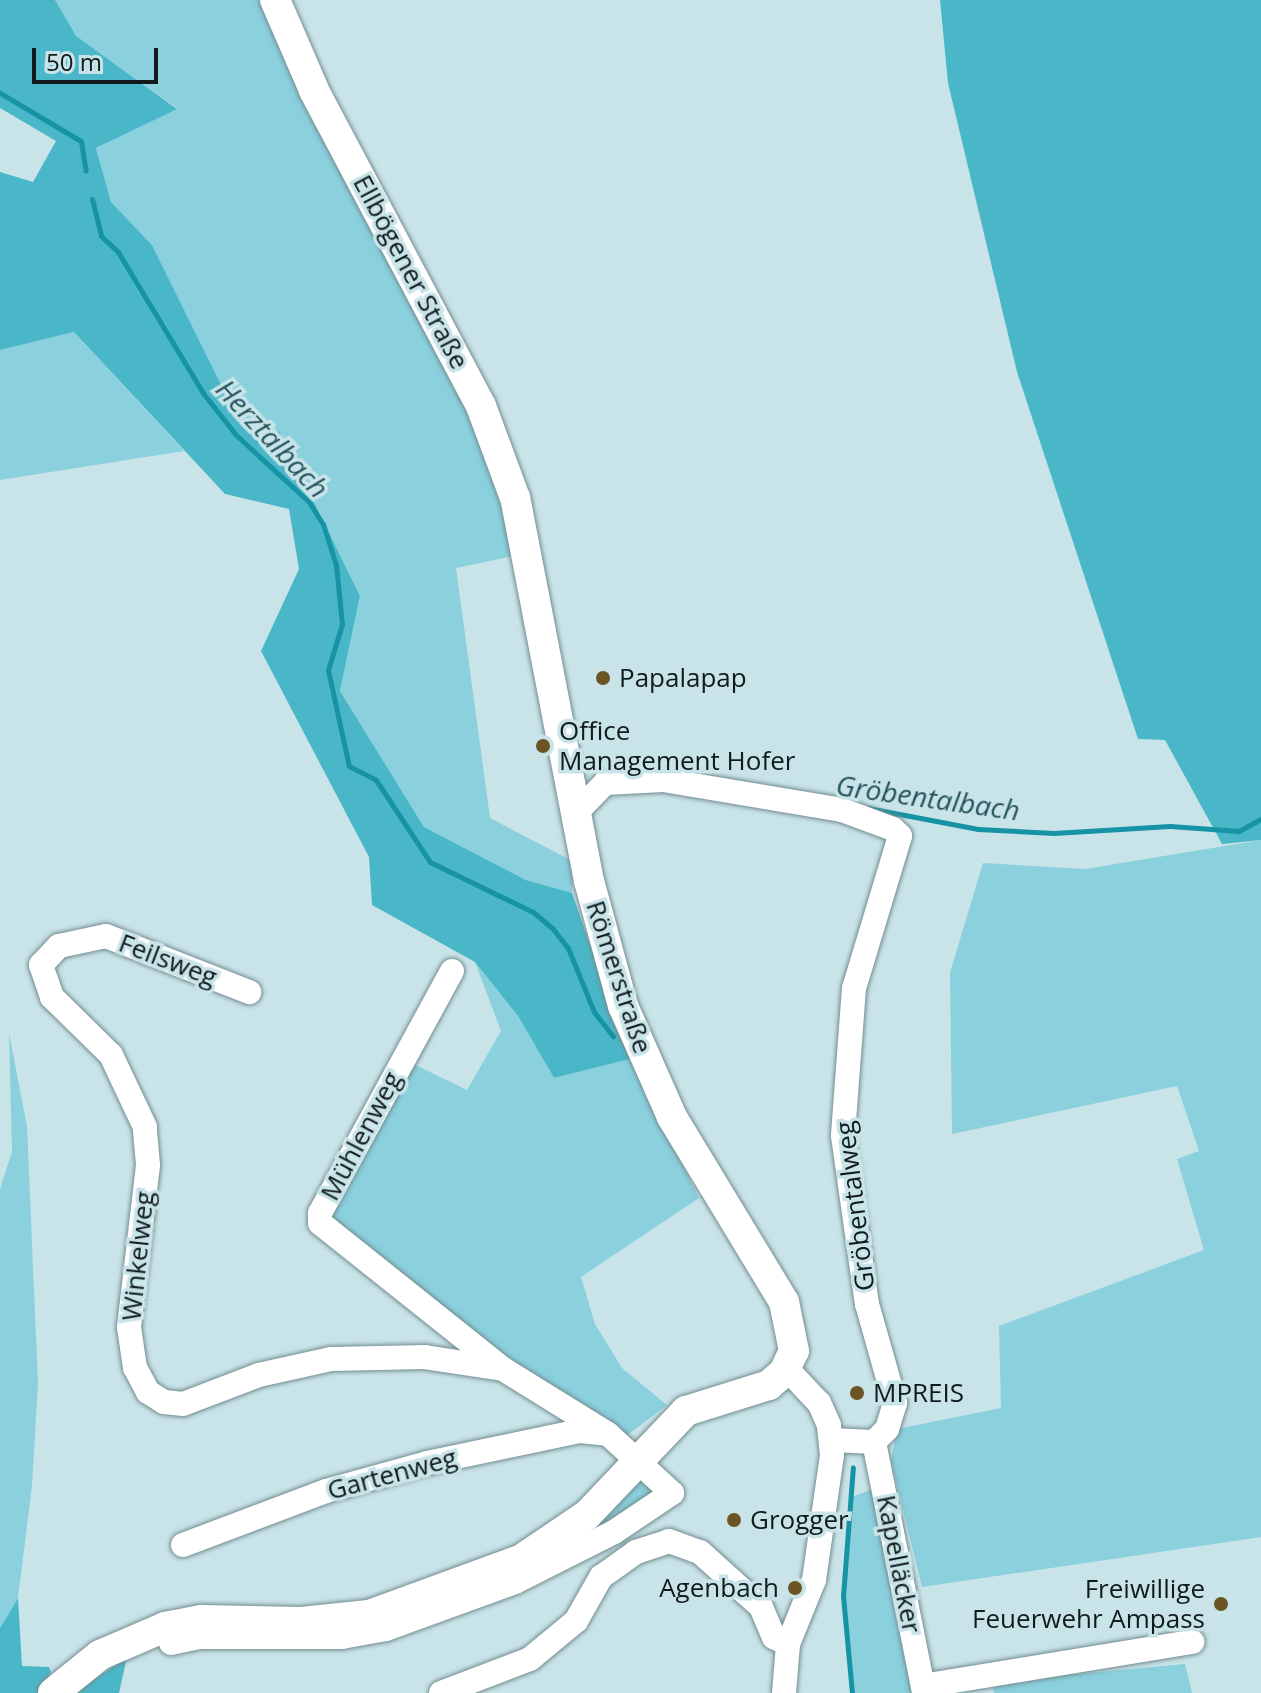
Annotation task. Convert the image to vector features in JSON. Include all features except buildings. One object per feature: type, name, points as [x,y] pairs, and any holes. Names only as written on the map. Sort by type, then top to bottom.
[{"type":"main road","name":"Ellbögener Straße","points":[[275,0],[314,90],[481,406],[515,498],[528,551]]},
{"type":"main road","name":"Römerstraße","points":[[528,551],[589,881],[623,1006],[672,1117],[784,1302],[794,1341],[787,1369]]},
{"type":"main road","points":[[53,1693],[76,1670],[114,1647],[176,1624],[341,1619],[444,1591],[551,1542],[587,1515],[686,1411],[769,1385],[787,1369]]},
{"type":"street","name":"Gröbentalweg","points":[[577,812],[605,783],[663,780],[842,810],[893,829],[900,836],[856,977],[844,1092],[843,1149],[852,1219],[867,1304],[895,1403],[887,1429],[874,1442]]},
{"type":"street","name":"Feilsweg","points":[[56,1001],[41,975],[44,956],[71,941],[98,936],[138,945],[249,992]]},
{"type":"street","name":"Mühlenweg","points":[[452,971],[398,1064],[320,1213],[320,1223],[503,1369]]},
{"type":"street","name":"Winkelweg","points":[[56,1001],[111,1055],[145,1127],[148,1165],[129,1327],[138,1378],[153,1397],[183,1404],[259,1375],[331,1359],[425,1357],[503,1369],[608,1434],[638,1460]]},
{"type":"street","points":[[784,1693],[788,1644],[814,1580],[832,1440],[815,1396],[787,1369]]},
{"type":"street","name":"Gartenweg","points":[[183,1545],[326,1491],[427,1463],[580,1431],[608,1434]]},
{"type":"street","points":[[832,1440],[874,1442]]},
{"type":"street","name":"Kapelläcker","points":[[874,1442],[923,1689],[1192,1642]]},
{"type":"street","points":[[171,1643],[199,1637],[342,1637],[386,1629],[515,1582],[614,1532],[672,1493],[638,1460]]},
{"type":"street","points":[[441,1693],[530,1659],[576,1621],[601,1577],[636,1552],[669,1541],[700,1552],[761,1607],[774,1637],[788,1644]]},
{"type":"shaded area","points":[[0,0],[55,0],[76,36],[177,109],[96,148],[111,202],[152,245],[242,427],[280,432],[360,596],[340,691],[424,827],[526,880],[572,893],[630,1059],[554,1078],[518,1016],[475,962],[372,905],[369,857],[261,651],[299,569],[289,509],[225,494],[74,332],[0,350],[0,172],[33,182],[56,141],[0,108]]},
{"type":"shaded area","points":[[55,0],[260,0],[462,395],[519,555],[456,568],[490,818],[572,861],[572,893],[526,880],[424,827],[340,691],[360,596],[281,433],[242,427],[152,245],[111,202],[96,148],[177,108],[75,36]]},
{"type":"shaded area","points":[[940,0],[1261,0],[1261,840],[1222,844],[1165,740],[1138,739],[1017,372],[948,83]]},
{"type":"shaded area","points":[[74,332],[184,451],[0,480],[0,350]]},
{"type":"shaded area","points":[[1261,840],[1261,1537],[922,1587],[891,1460],[897,1429],[1001,1408],[999,1326],[1204,1250],[1177,1159],[1199,1151],[1177,1086],[952,1134],[950,973],[983,863],[1085,869]]},
{"type":"shaded area","points":[[475,962],[518,1016],[554,1078],[630,1059],[699,1198],[581,1277],[595,1324],[622,1368],[667,1405],[625,1437],[324,1234],[401,1058],[467,1090],[501,1031]]},
{"type":"shaded area","points":[[9,1033],[27,1126],[38,1383],[32,1486],[18,1598],[0,1628],[0,1189],[12,1152]]},
{"type":"shaded area","points":[[639,1476],[651,1484],[650,1502],[580,1539]]},
{"type":"shaded area","points":[[873,1489],[917,1693],[852,1693],[843,1596],[851,1497]]},
{"type":"shaded area","points":[[18,1598],[22,1666],[49,1667],[51,1672],[39,1693],[0,1693],[0,1628]]},
{"type":"shaded area","points":[[127,1657],[119,1693],[75,1693]]},
{"type":"shaded area","points":[[1185,1664],[1192,1693],[994,1693],[992,1682]]},
{"type":"waterway","name":"Herztalbach","points":[[0,93],[81,141],[86,171]]},
{"type":"waterway","name":"Herztalbach","points":[[92,199],[101,236],[118,252],[203,393],[236,435],[309,502],[323,524],[336,565],[342,624],[328,670],[349,766],[376,780],[430,862],[533,912],[553,929],[568,948],[594,1012],[613,1036]]},
{"type":"waterway","name":"Gröbentalbach","points":[[868,808],[978,829],[1054,833],[1170,826],[1239,831],[1261,819]]},
{"type":"waterway","name":"Herztalbach","points":[[852,1693],[843,1596],[853,1467]]},
{"type":"place","name":"Papalapap","points":[[603,678]]},
{"type":"place","name":"Office Management Hofer","points":[[543,746]]},
{"type":"place","name":"MPREIS","points":[[857,1393]]},
{"type":"place","name":"Grogger","points":[[734,1520]]},
{"type":"place","name":"Agenbach","points":[[795,1588]]},
{"type":"place","name":"Freiwillige Feuerwehr Ampass","points":[[1221,1604]]}]
